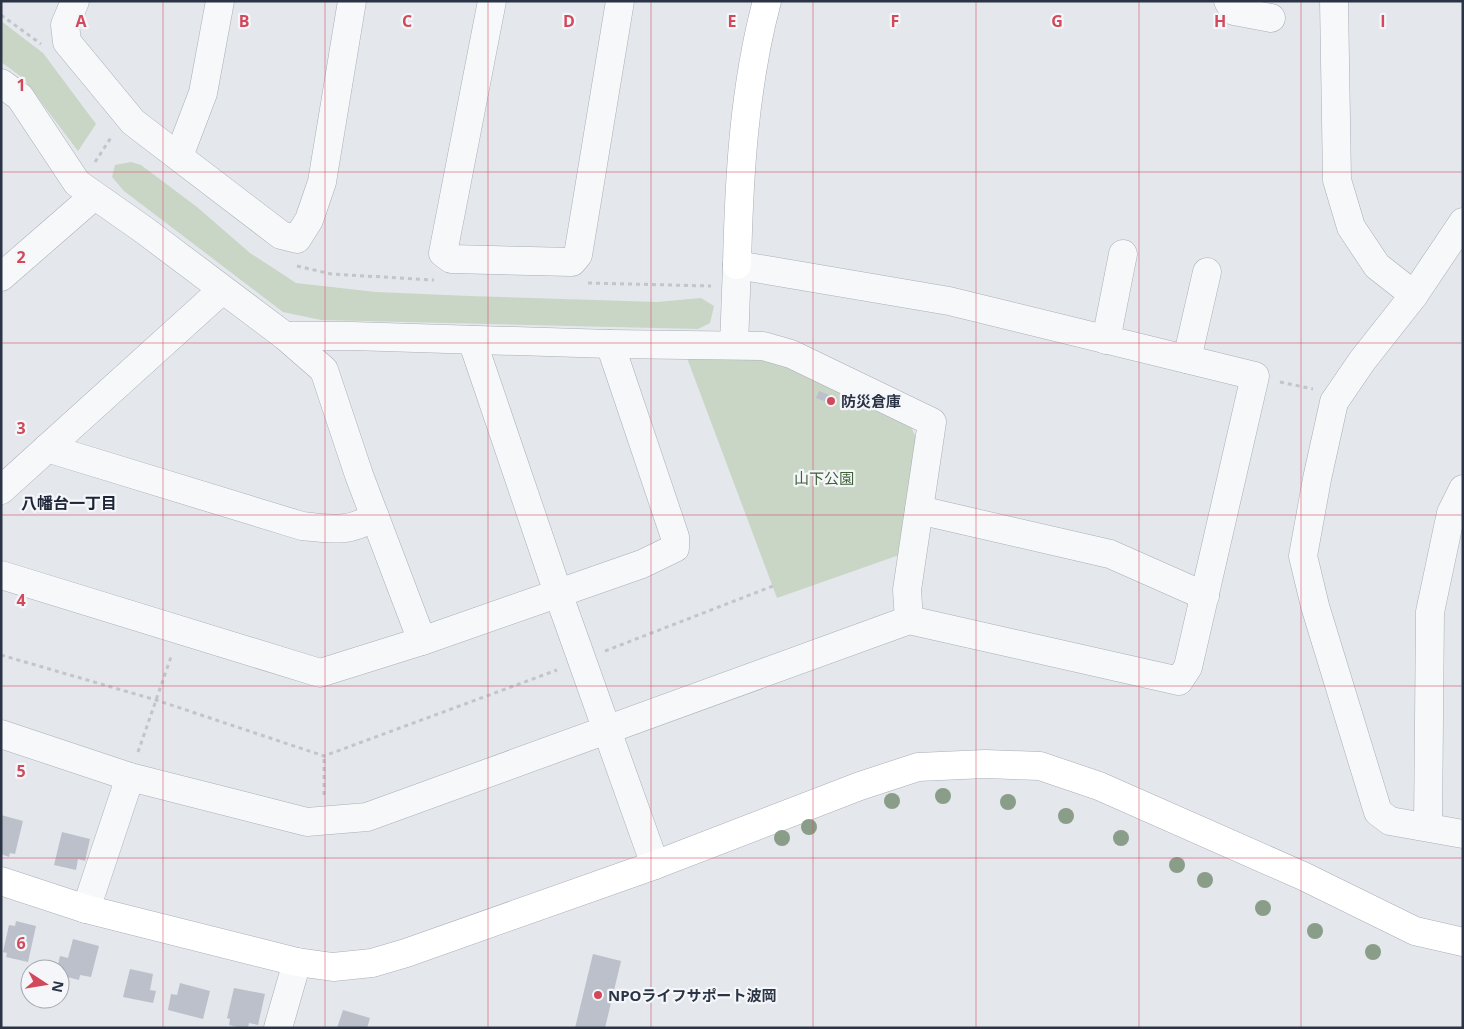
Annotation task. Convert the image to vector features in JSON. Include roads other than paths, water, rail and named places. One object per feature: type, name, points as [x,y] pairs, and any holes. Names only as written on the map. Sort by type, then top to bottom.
[{"type":"street","points":[[75,1],[65,25],[67,42],[133,122],[281,235],[297,239],[308,220],[322,182],[352,1]]},
{"type":"street","points":[[179,156],[204,93],[220,1]]},
{"type":"street","points":[[492,1],[443,252],[451,259],[572,262],[578,255],[620,1]]},
{"type":"street","points":[[734,345],[738,189],[756,43],[767,1]]},
{"type":"street","points":[[1228,1],[1234,11],[1271,18]]},
{"type":"street","points":[[1334,1],[1337,180],[1351,227],[1377,266],[1414,296]]},
{"type":"street","points":[[1,83],[20,97],[85,190],[144,230],[285,336],[324,370],[374,517],[422,641]]},
{"type":"street","points":[[1,277],[85,190]]},
{"type":"street","points":[[1463,222],[1414,296],[1362,361],[1334,402],[1303,556],[1321,625],[1378,812],[1390,821],[1463,834]]},
{"type":"street","points":[[1106,340],[1124,254]]},
{"type":"street","points":[[1,734],[130,777],[307,822],[324,822],[367,817],[909,620],[1180,681],[1188,667],[1255,376],[949,301],[737,265]]},
{"type":"street","points":[[1187,360],[1207,272]]},
{"type":"street","points":[[1,490],[222,290]]},
{"type":"street","points":[[285,336],[764,346],[791,354],[932,422],[908,590],[909,620]]},
{"type":"street","points":[[472,340],[558,593],[655,865]]},
{"type":"street","points":[[1,575],[320,674],[422,641],[642,564],[674,548],[675,537],[610,344]]},
{"type":"street","points":[[47,448],[302,526],[332,529],[355,528],[374,517]]},
{"type":"street","points":[[1428,827],[1430,612],[1451,513],[1463,489]]},
{"type":"street","points":[[919,510],[1110,554],[1205,596]]},
{"type":"street","points":[[1,881],[86,909],[297,962],[333,967],[372,963],[406,953],[655,865],[860,786],[918,767],[985,764],[1040,766],[1099,786],[1303,876],[1415,931],[1463,942]]},
{"type":"street","points":[[86,909],[130,777]]},
{"type":"street","points":[[278,1028],[297,962]]},
{"type":"place","name":"防災倉庫","points":[[831,401]]},
{"type":"place","name":"NPOライフサポート波岡","points":[[598,995]]},
{"type":"district","name":"八幡台一丁目","points":[[69,503]]},
{"type":"park label","name":"山下公園","points":[[824,478]]}]
